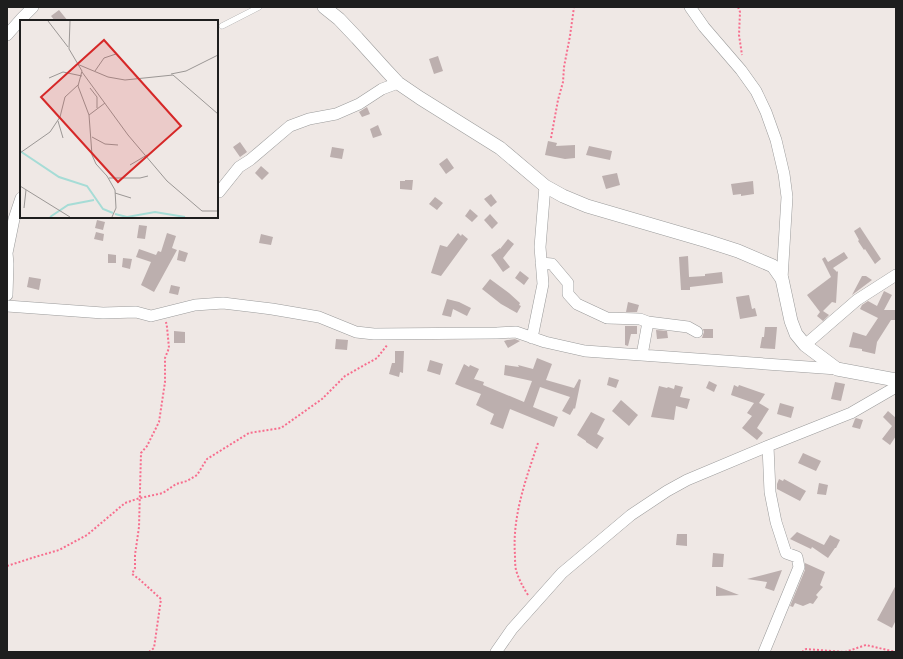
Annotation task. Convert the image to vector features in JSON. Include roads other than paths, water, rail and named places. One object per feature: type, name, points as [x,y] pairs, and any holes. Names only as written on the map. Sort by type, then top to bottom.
[{"type":"street","points":[[20,20],[33,7]]},
{"type":"street","points":[[324,7],[339,19],[398,83],[500,148],[545,186],[563,196],[587,206],[738,251],[773,266],[782,280]]},
{"type":"street","points":[[690,7],[704,27],[741,70],[756,91],[766,112],[776,140],[784,174],[787,197],[782,280],[791,321],[796,334],[805,345],[836,369]]},
{"type":"street","points":[[7,35],[20,20]]},
{"type":"street","points":[[219,192],[239,167],[250,160],[290,126],[309,119],[336,114],[359,104],[382,89],[398,83]]},
{"type":"street","points":[[532,338],[543,284],[540,247],[545,186]]},
{"type":"street","points":[[7,295],[7,253],[14,219],[20,201]]},
{"type":"street","points":[[541,263],[552,264],[568,283],[568,294],[577,304],[607,318],[640,319],[648,322],[688,327],[697,332]]},
{"type":"street","points":[[805,345],[857,300],[896,275]]},
{"type":"street","points":[[7,306],[103,313],[136,312],[151,316],[195,305],[223,303],[319,316],[356,332],[374,334],[516,332],[545,342],[585,351],[836,369],[896,380]]},
{"type":"street","points":[[642,355],[648,322]]},
{"type":"street","points":[[496,652],[512,629],[562,574],[631,515],[667,491],[687,480],[851,413],[896,387]]},
{"type":"street","points":[[764,652],[799,567],[797,557],[786,553],[776,522],[770,492],[768,446]]},
{"type":"lane","points":[[222,26],[259,7]]}]
